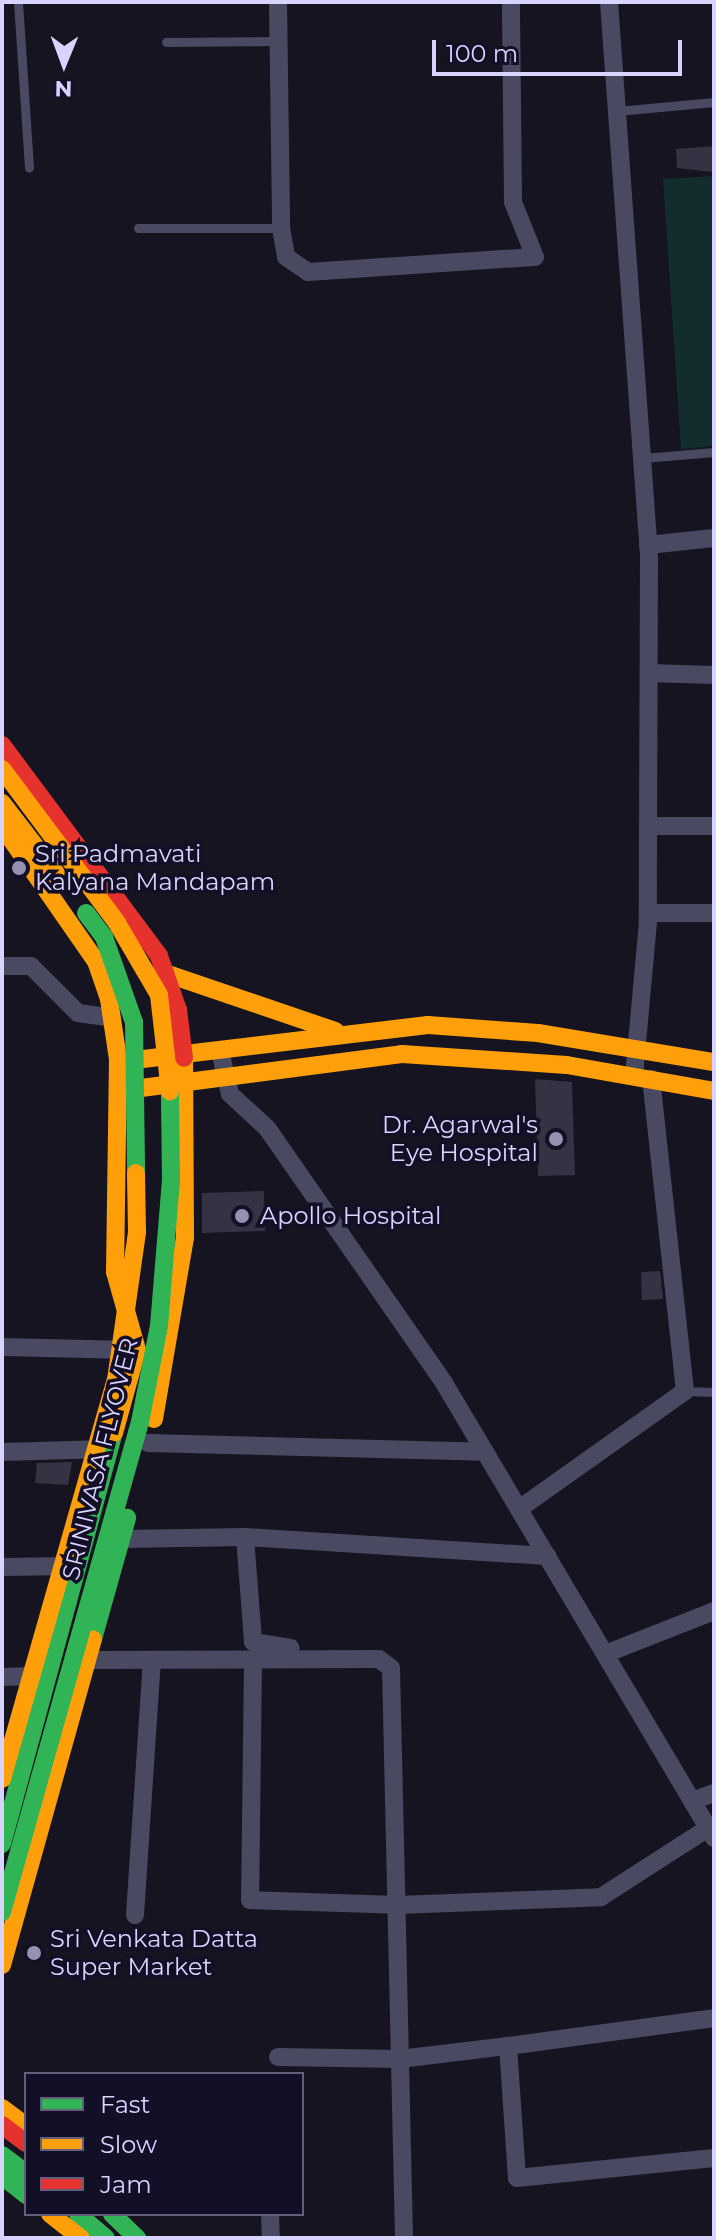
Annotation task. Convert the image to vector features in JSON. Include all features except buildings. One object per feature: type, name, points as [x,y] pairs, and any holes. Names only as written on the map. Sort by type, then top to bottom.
[{"type":"street","points":[[278,2],[281,228],[286,257],[308,272],[535,257],[513,202],[511,2]]},
{"type":"street","points":[[519,1509],[685,1391],[638,1048],[648,913],[648,545],[609,2]]},
{"type":"street","points":[[648,545],[714,538]]},
{"type":"street","points":[[649,673],[714,675]]},
{"type":"street","points":[[2,745],[142,932],[165,973],[178,1010],[187,1087],[178,1306],[148,1443],[2,1965]]},
{"type":"street","name":"SRINIVASA FLYOVER","points":[[2,769],[117,923],[159,995],[170,1053],[171,1179],[159,1326],[140,1422],[2,1912]]},
{"type":"street","name":"SRINIVASA FLYOVER","points":[[2,803],[104,937],[124,984],[139,1058],[137,1232],[127,1325],[98,1452],[2,1779]]},
{"type":"street","points":[[2,826],[96,961],[112,1018],[118,1062],[115,1272],[137,1350],[113,1449],[2,1844]]},
{"type":"street","points":[[649,826],[714,826]]},
{"type":"street","points":[[648,913],[714,913]]},
{"type":"street","points":[[2,966],[31,966],[78,1013],[112,1018]]},
{"type":"street","points":[[165,973],[343,1034]]},
{"type":"street","points":[[118,1062],[343,1034],[483,1026],[714,1062]]},
{"type":"street","points":[[220,1051],[223,1082],[267,1128],[444,1383],[711,1833],[601,1897],[397,1905],[250,1900],[253,1661]]},
{"type":"street","points":[[118,1091],[187,1087],[402,1054],[507,1058],[643,1077],[714,1091]]},
{"type":"street","points":[[2,1347],[137,1350]]},
{"type":"street","points":[[148,1443],[485,1452]]},
{"type":"street","points":[[2,1452],[113,1449]]},
{"type":"street","points":[[122,1539],[245,1537],[547,1556]]},
{"type":"street","points":[[245,1537],[253,1642],[267,1648],[392,1649]]},
{"type":"street","points":[[2,1567],[80,1566]]},
{"type":"street","points":[[605,1654],[714,1611]]},
{"type":"street","points":[[88,1660],[379,1659],[391,1668],[404,2238]]},
{"type":"street","points":[[135,1915],[152,1661]]},
{"type":"street","points":[[2,1677],[49,1676]]},
{"type":"street","points":[[692,1801],[714,1793]]},
{"type":"street","points":[[278,2057],[400,2059],[714,2018]]},
{"type":"street","points":[[508,2046],[517,2178],[714,2158]]},
{"type":"street","points":[[2,2108],[24,2124]]},
{"type":"street","points":[[2,2125],[24,2142]]},
{"type":"street","points":[[2,2155],[24,2172]]},
{"type":"street","points":[[2,2176],[24,2193]]},
{"type":"street","points":[[53,2216],[81,2238]]},
{"type":"street","points":[[80,2216],[106,2238]]},
{"type":"street","points":[[114,2216],[137,2238]]},
{"type":"street","points":[[130,2216],[153,2238]]},
{"type":"street","points":[[270,2216],[271,2238]]},
{"type":"lane","points":[[18,2],[29,168]]},
{"type":"lane","points":[[166,42],[278,41]]},
{"type":"lane","points":[[617,111],[714,102]]},
{"type":"lane","points":[[138,228],[281,228]]},
{"type":"lane","points":[[643,458],[714,452]]},
{"type":"lane","points":[[685,1391],[714,1392]]},
{"type":"green space","points":[[714,176],[714,446],[681,449],[663,179]]},
{"type":"traffic: fast","points":[[86,913],[104,937],[134,1022],[136,1173]]},
{"type":"traffic: fast","points":[[2,1912],[140,1422],[159,1326],[171,1179],[170,1091]]},
{"type":"traffic: fast","points":[[2,1844],[114,1433]]},
{"type":"traffic: fast","points":[[93,1639],[127,1518]]},
{"type":"traffic: fast","points":[[2,2155],[24,2172]]},
{"type":"traffic: fast","points":[[2,2176],[24,2193]]},
{"type":"traffic: fast","points":[[80,2216],[106,2238]]},
{"type":"traffic: fast","points":[[114,2216],[137,2238]]},
{"type":"traffic: slow","points":[[2,769],[117,923],[159,995],[170,1091]]},
{"type":"traffic: slow","points":[[2,803],[56,873]]},
{"type":"traffic: slow","points":[[2,826],[96,961],[109,999],[118,1059],[115,1272],[137,1350],[114,1433]]},
{"type":"traffic: slow","points":[[165,973],[335,1031]]},
{"type":"traffic: slow","points":[[118,1062],[428,1025],[538,1033],[714,1062]]},
{"type":"traffic: slow","points":[[118,1091],[402,1054],[567,1065],[714,1091]]},
{"type":"traffic: slow","points":[[154,1419],[185,1238],[184,1058]]},
{"type":"traffic: slow","points":[[2,1779],[116,1380],[137,1232],[136,1173]]},
{"type":"traffic: slow","points":[[2,1965],[93,1639]]},
{"type":"traffic: slow","points":[[2,2108],[24,2124]]},
{"type":"traffic: slow","points":[[53,2216],[81,2238]]},
{"type":"traffic: jam","points":[[2,745],[159,956],[178,1010],[184,1058]]},
{"type":"traffic: jam","points":[[2,2125],[24,2142]]},
{"type":"place","name":"Sri Padmavati Kalyana Mandapam","points":[[19,868]]},
{"type":"place","name":"Dr. Agarwal's Eye Hospital","points":[[556,1139]]},
{"type":"place","name":"Apollo Hospital","points":[[242,1216]]},
{"type":"place","name":"Sri Venkata Datta Super Market","points":[[34,1953]]}]
